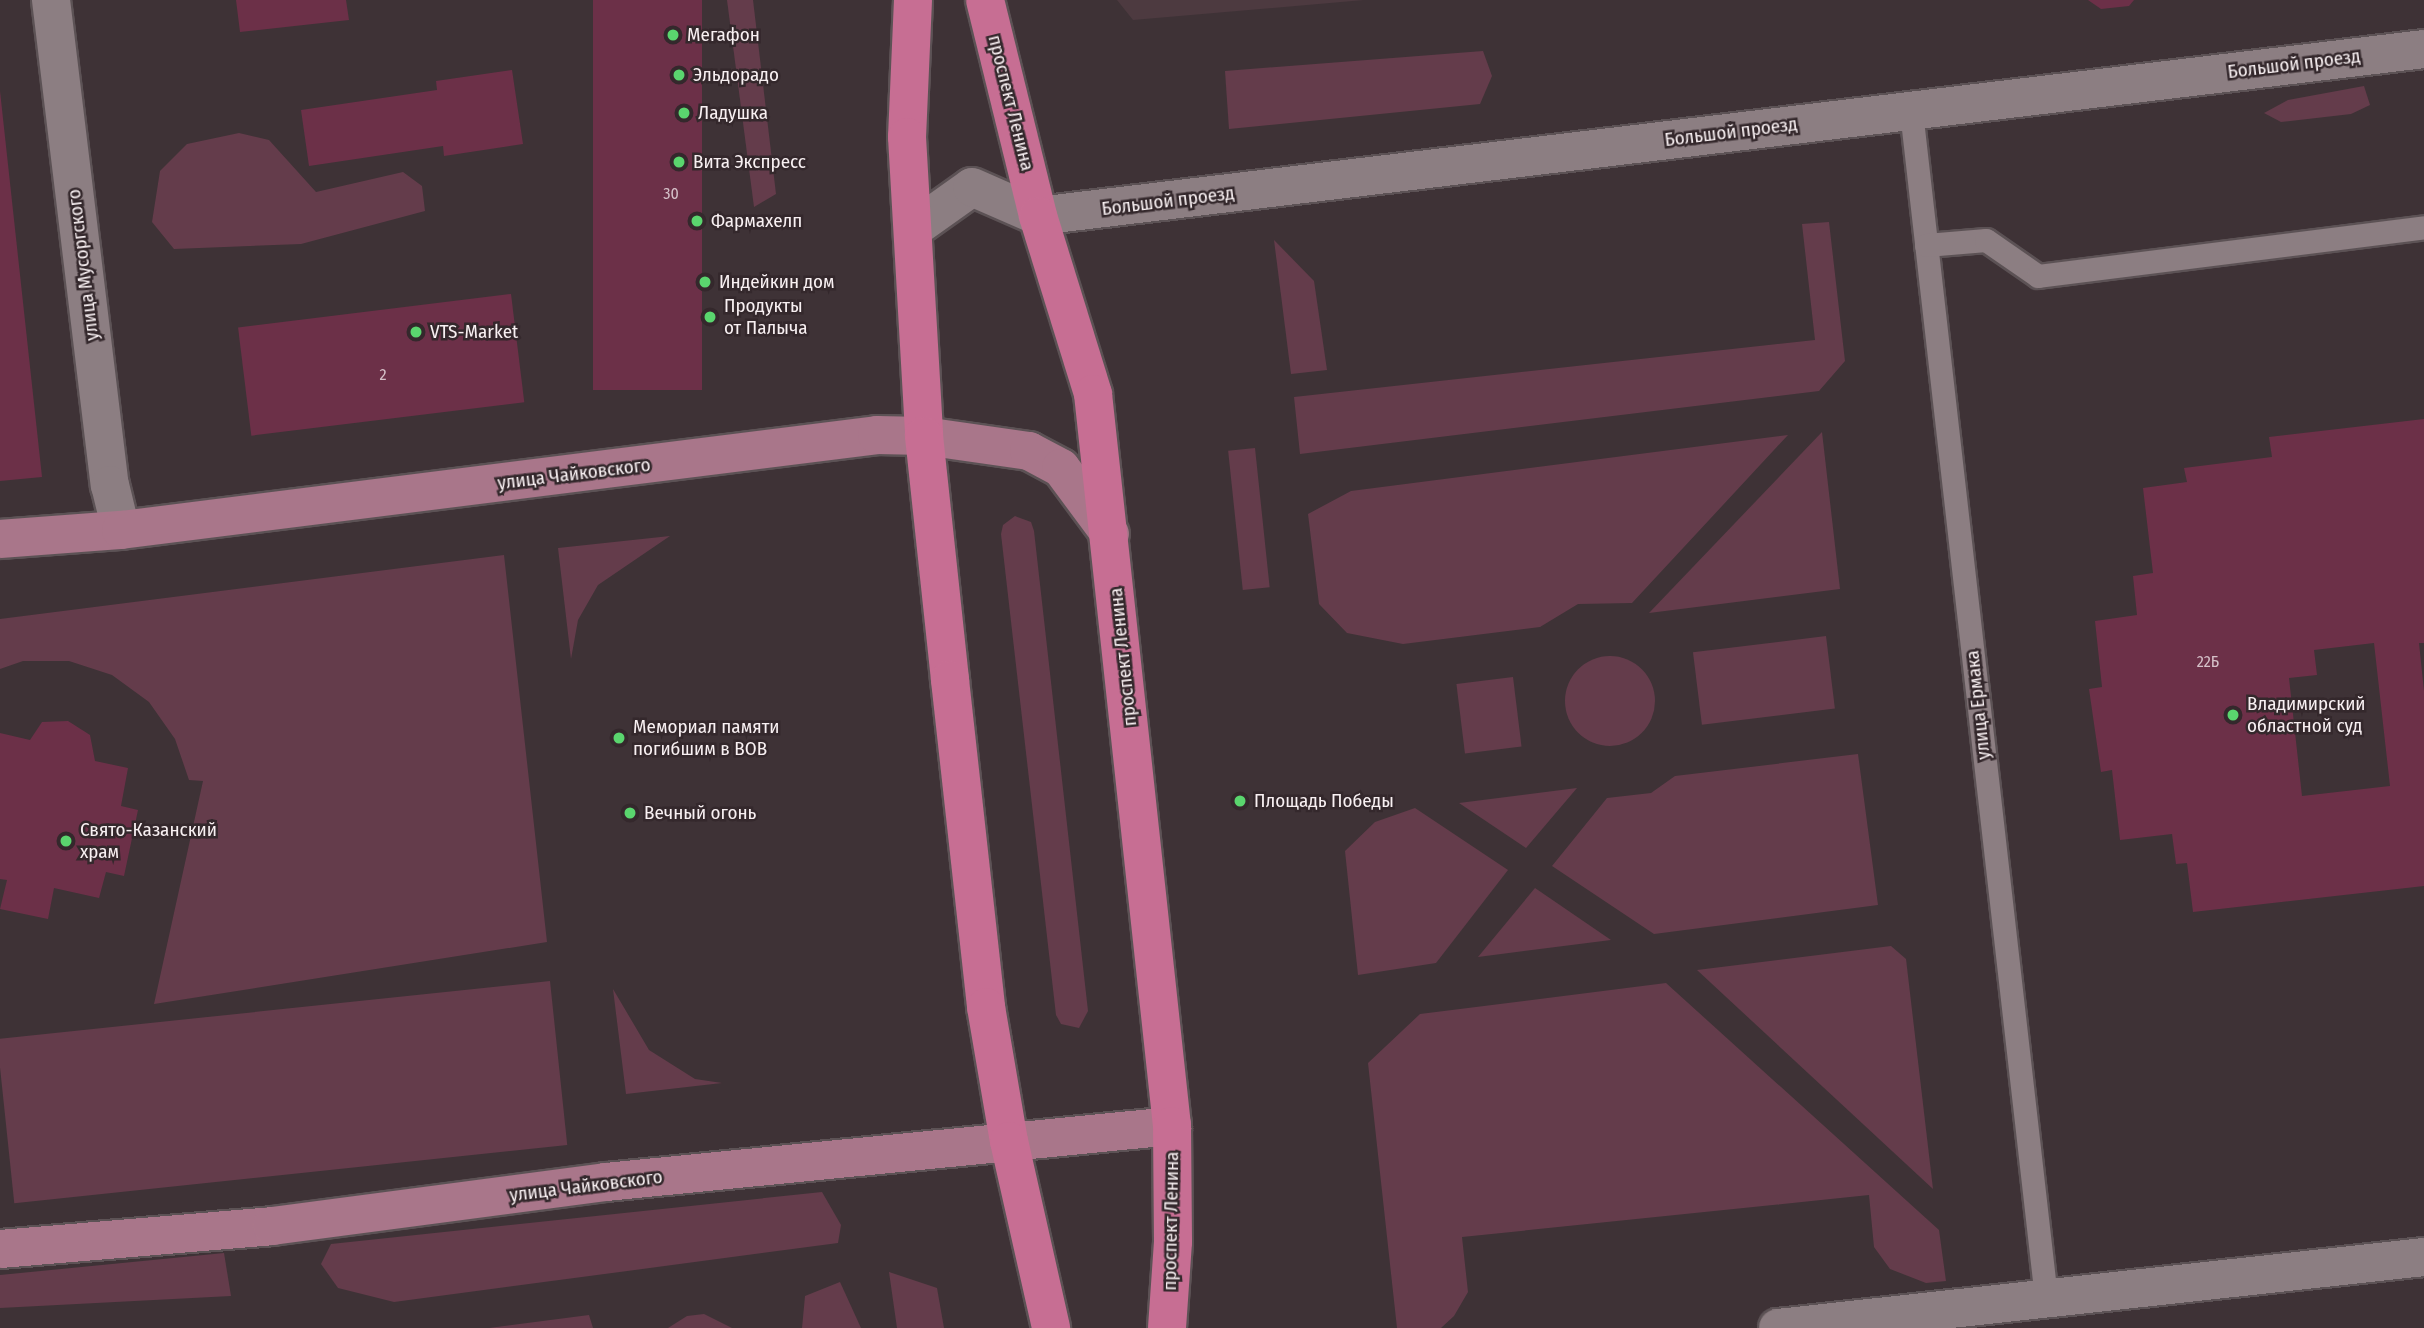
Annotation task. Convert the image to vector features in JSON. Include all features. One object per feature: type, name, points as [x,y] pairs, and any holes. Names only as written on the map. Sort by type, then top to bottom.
[{"type":"main road","points":[[913,0],[907,137],[924,436],[986,1007],[1009,1141],[1051,1328]]},
{"type":"main road","name":"проспект Ленина","points":[[985,0],[1038,216],[1093,394],[1172,1126],[1173,1242],[1167,1328]]},
{"type":"main road","name":"улица Чайковского","points":[[0,539],[121,530],[865,437],[924,436],[1029,451],[1050,462],[1061,468],[1110,534]]},
{"type":"main road","name":"улица Чайковского","points":[[0,1249],[272,1226],[606,1182],[1172,1126]]},
{"type":"street","name":"улица Мусоргского","points":[[51,0],[110,485],[121,530]]},
{"type":"street","name":"Большой проезд","points":[[1038,216],[2424,49]]},
{"type":"street","points":[[912,229],[972,187],[1038,216]]},
{"type":"street","points":[[1778,1328],[2424,1257]]},
{"type":"lane","name":"улица Ермака","points":[[1911,111],[2046,1298]]},
{"type":"lane","points":[[1926,245],[1986,240],[2038,276],[2424,227]]},
{"type":"shaded area","points":[[727,0],[753,0],[776,194],[754,207]]},
{"type":"shaded area","points":[[1117,0],[1364,0],[1133,20]]},
{"type":"shaded area","points":[[1483,51],[1492,76],[1480,104],[1229,129],[1225,71]]},
{"type":"shaded area","points":[[2364,86],[2370,105],[2351,114],[2281,122],[2264,113],[2288,100]]},
{"type":"shaded area","points":[[239,133],[269,140],[316,192],[403,172],[422,186],[425,211],[301,244],[174,249],[152,222],[160,171],[187,144]]},
{"type":"shaded area","points":[[1829,222],[1845,361],[1819,391],[1300,454],[1294,397],[1815,340],[1802,224]]},
{"type":"shaded area","points":[[1274,240],[1314,281],[1327,370],[1291,374]]},
{"type":"shaded area","points":[[1822,432],[1840,589],[1649,613]]},
{"type":"shaded area","points":[[1788,435],[1632,603],[1578,604],[1540,627],[1403,644],[1347,633],[1319,604],[1308,514],[1351,491]]},
{"type":"shaded area","points":[[1255,448],[1270,587],[1243,590],[1228,451]]},
{"type":"shaded area","points":[[1015,516],[1031,522],[1034,531],[1088,1011],[1079,1028],[1061,1024],[1056,1015],[1001,534],[1003,525]]},
{"type":"shaded area","points":[[670,536],[598,585],[578,620],[571,659],[558,548]]},
{"type":"shaded area","points":[[504,555],[547,942],[154,1004],[203,781],[189,780],[175,739],[149,702],[112,675],[69,661],[23,661],[0,669],[0,619]]},
{"type":"shaded area","points":[[1826,636],[1835,708],[1702,725],[1693,652]]},
{"type":"shaded area","points":[[1610,656],[1627,659],[1642,669],[1652,684],[1655,701],[1652,718],[1642,733],[1627,743],[1610,746],[1593,743],[1578,733],[1568,718],[1565,701],[1568,684],[1578,669],[1593,659]]},
{"type":"shaded area","points":[[1513,677],[1522,746],[1465,753],[1456,684]]},
{"type":"shaded area","points":[[1858,754],[1878,905],[1654,934],[1552,866],[1607,798],[1651,793],[1675,776]]},
{"type":"shaded area","points":[[1577,788],[1526,848],[1459,803]]},
{"type":"shaded area","points":[[1415,808],[1508,870],[1436,963],[1358,975],[1345,851],[1375,822]]},
{"type":"shaded area","points":[[1535,888],[1611,940],[1478,957]]},
{"type":"shaded area","points":[[1891,946],[1906,959],[1933,1189],[1697,970]]},
{"type":"shaded area","points":[[550,981],[567,1145],[14,1203],[0,1067],[0,1039]]},
{"type":"shaded area","points":[[1666,983],[1939,1230],[1946,1281],[1926,1283],[1890,1269],[1874,1247],[1869,1195],[1462,1237],[1468,1292],[1454,1316],[1441,1328],[1397,1328],[1368,1063],[1420,1014]]},
{"type":"shaded area","points":[[613,989],[649,1050],[695,1079],[722,1083],[626,1094]]},
{"type":"shaded area","points":[[822,1192],[841,1225],[838,1243],[394,1302],[338,1288],[321,1264],[331,1244]]},
{"type":"shaded area","points":[[224,1253],[231,1296],[0,1308],[0,1275]]},
{"type":"shaded area","points":[[889,1272],[937,1288],[944,1328],[897,1328]]},
{"type":"shaded area","points":[[840,1282],[861,1328],[802,1328],[805,1296]]},
{"type":"shaded area","points":[[704,1314],[732,1328],[668,1328],[687,1316]]},
{"type":"shaded area","points":[[589,1315],[593,1328],[489,1328]]},
{"type":"building","points":[[236,0],[346,0],[349,20],[240,32]]},
{"type":"building","points":[[593,0],[702,0],[702,390],[593,390]]},
{"type":"building","points":[[2088,0],[2134,0],[2129,6],[2101,9]]},
{"type":"building","points":[[512,70],[523,144],[444,156],[443,146],[309,166],[301,110],[437,90],[436,81]]},
{"type":"building","points":[[0,91],[42,477],[0,481]]},
{"type":"building","points":[[511,294],[524,402],[251,436],[238,328]]},
{"type":"building","points":[[2424,419],[2424,643],[2419,643],[2424,691],[2424,886],[2193,912],[2187,863],[2176,864],[2172,834],[2120,840],[2112,770],[2101,772],[2089,689],[2102,687],[2095,621],[2137,615],[2133,576],[2153,573],[2143,488],[2187,482],[2184,468],[2272,457],[2269,437]],"holes":[[[2374,643],[2390,786],[2302,796],[2289,678],[2317,675],[2314,650]]]},
{"type":"building","name":"Свято-Казанский храм","points":[[68,721],[90,735],[95,761],[128,768],[121,806],[138,810],[124,876],[106,872],[99,898],[54,888],[48,919],[0,909],[7,880],[0,879],[0,733],[30,740],[42,722]]},
{"type":"place","name":"Мегафон","points":[[673,35]]},
{"type":"place","name":"Эльдорадо","points":[[679,75]]},
{"type":"place","name":"Ладушка","points":[[684,113]]},
{"type":"place","name":"Вита Экспресс","points":[[679,162]]},
{"type":"place","name":"Фармахелп","points":[[697,221]]},
{"type":"place","name":"Индейкин дом","points":[[705,282]]},
{"type":"place","name":"Продукты от Палыча","points":[[710,317]]},
{"type":"place","name":"VTS-Market","points":[[416,332]]},
{"type":"place","name":"Владимирский областной суд","points":[[2233,715]]},
{"type":"place","name":"Мемориал памяти погибшим в ВОВ","points":[[619,738]]},
{"type":"place","name":"Площадь Победы","points":[[1240,801]]},
{"type":"place","name":"Вечный огонь","points":[[630,813]]},
{"type":"place","name":"Свято-Казанский храм","points":[[66,841]]}]
